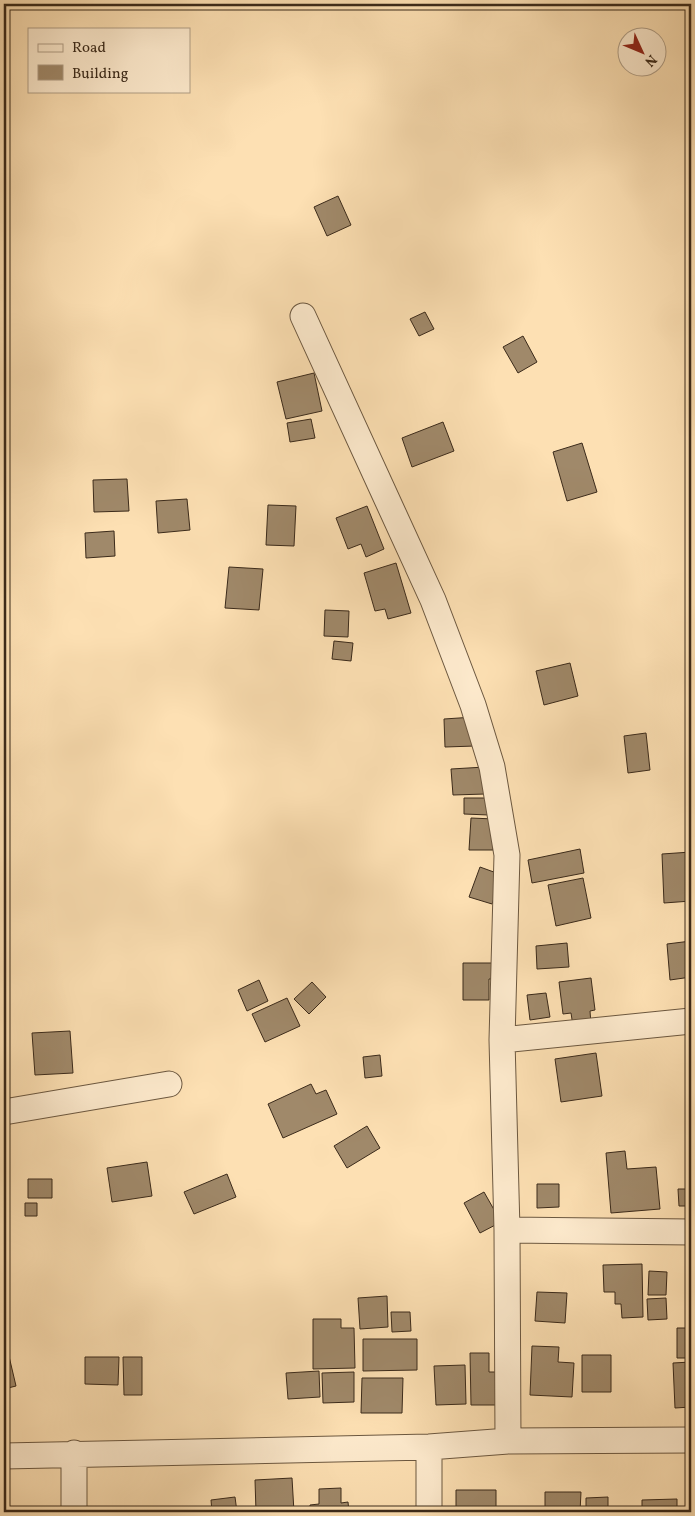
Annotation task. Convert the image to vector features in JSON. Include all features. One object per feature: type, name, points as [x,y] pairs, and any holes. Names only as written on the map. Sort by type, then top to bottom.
[{"type":"street","points":[[303,316],[433,600],[473,705],[492,767],[507,855],[502,1040],[508,1442]]},
{"type":"street","points":[[502,1040],[691,1021]]},
{"type":"street","points":[[4,1112],[169,1084]]},
{"type":"street","points":[[506,1230],[691,1232]]},
{"type":"street","points":[[4,1456],[74,1453],[429,1447],[508,1442],[691,1440]]},
{"type":"street","points":[[429,1447],[430,1512]]},
{"type":"street","points":[[74,1453],[74,1512]]},
{"type":"building","points":[[338,196],[351,225],[327,236],[314,207]]},
{"type":"building","points":[[425,312],[434,329],[419,336],[410,319]]},
{"type":"building","points":[[523,336],[537,362],[518,373],[503,347]]},
{"type":"building","points":[[314,373],[322,411],[286,419],[277,382]]},
{"type":"building","points":[[311,419],[315,438],[290,442],[287,423]]},
{"type":"building","points":[[443,422],[454,451],[412,467],[402,438]]},
{"type":"building","points":[[582,443],[597,492],[567,501],[553,452]]},
{"type":"building","points":[[127,479],[129,511],[94,512],[93,480]]},
{"type":"building","points":[[187,499],[190,530],[158,533],[156,501]]},
{"type":"building","points":[[268,505],[296,506],[294,546],[266,545]]},
{"type":"building","points":[[367,506],[384,549],[366,557],[361,544],[348,549],[336,518]]},
{"type":"building","points":[[114,531],[115,556],[86,558],[85,533]]},
{"type":"building","points":[[396,563],[411,613],[388,619],[385,609],[375,611],[364,573]]},
{"type":"building","points":[[229,567],[263,569],[259,610],[225,608]]},
{"type":"building","points":[[325,610],[349,611],[348,637],[324,636]]},
{"type":"building","points":[[334,641],[353,643],[351,661],[332,659]]},
{"type":"building","points":[[570,663],[578,696],[544,705],[536,671]]},
{"type":"building","points":[[474,717],[475,746],[445,747],[444,719]]},
{"type":"building","points":[[646,733],[650,770],[628,773],[624,736]]},
{"type":"building","points":[[485,767],[485,794],[453,795],[451,769]]},
{"type":"building","points":[[464,798],[489,798],[489,815],[464,814]]},
{"type":"building","points":[[471,818],[494,819],[493,850],[469,850]]},
{"type":"building","points":[[580,849],[584,873],[532,883],[528,860]]},
{"type":"building","points":[[691,852],[691,901],[664,903],[662,854]]},
{"type":"building","points":[[480,867],[502,875],[492,904],[469,897]]},
{"type":"building","points":[[583,878],[591,918],[556,926],[548,885]]},
{"type":"building","points":[[691,941],[691,977],[670,980],[667,944]]},
{"type":"building","points":[[567,943],[569,967],[537,969],[536,946]]},
{"type":"building","points":[[463,963],[498,963],[498,979],[489,979],[489,1000],[463,1000]]},
{"type":"building","points":[[591,978],[595,1010],[590,1011],[591,1024],[573,1026],[571,1013],[563,1014],[559,982]]},
{"type":"building","points":[[259,980],[268,1001],[247,1011],[238,990]]},
{"type":"building","points":[[312,982],[326,997],[309,1014],[294,999]]},
{"type":"building","points":[[546,993],[550,1017],[530,1020],[527,995]]},
{"type":"building","points":[[287,998],[300,1026],[265,1042],[252,1014]]},
{"type":"building","points":[[70,1031],[73,1073],[35,1075],[32,1033]]},
{"type":"building","points":[[596,1053],[602,1096],[561,1102],[555,1059]]},
{"type":"building","points":[[380,1055],[382,1076],[365,1078],[363,1057]]},
{"type":"building","points":[[311,1084],[316,1094],[326,1090],[337,1114],[283,1138],[268,1104]]},
{"type":"building","points":[[367,1126],[380,1148],[347,1168],[334,1146]]},
{"type":"building","points":[[625,1151],[627,1169],[656,1167],[660,1209],[611,1213],[606,1153]]},
{"type":"building","points":[[4,1157],[5,1157],[4,1194]]},
{"type":"building","points":[[147,1162],[152,1196],[112,1202],[107,1168]]},
{"type":"building","points":[[227,1174],[236,1197],[194,1214],[184,1192]]},
{"type":"building","points":[[690,1178],[691,1206],[679,1206],[678,1189],[690,1189]]},
{"type":"building","points":[[28,1179],[52,1179],[52,1198],[28,1198]]},
{"type":"building","points":[[537,1184],[559,1184],[559,1207],[537,1208]]},
{"type":"building","points":[[484,1192],[501,1222],[480,1233],[464,1203]]},
{"type":"building","points":[[25,1203],[37,1203],[37,1216],[25,1216]]},
{"type":"building","points":[[642,1264],[643,1317],[622,1318],[621,1304],[615,1304],[615,1292],[604,1292],[603,1265]]},
{"type":"building","points":[[691,1267],[691,1296],[689,1268]]},
{"type":"building","points":[[649,1271],[667,1272],[666,1295],[648,1295]]},
{"type":"building","points":[[537,1292],[567,1293],[565,1323],[535,1321]]},
{"type":"building","points":[[387,1296],[388,1327],[360,1329],[358,1298]]},
{"type":"building","points":[[666,1298],[667,1319],[648,1320],[647,1299]]},
{"type":"building","points":[[391,1312],[410,1312],[411,1331],[392,1332]]},
{"type":"building","points":[[313,1319],[341,1319],[341,1328],[354,1328],[355,1368],[313,1369]]},
{"type":"building","points":[[677,1328],[691,1328],[691,1358],[677,1358]]},
{"type":"building","points":[[4,1335],[16,1386],[4,1389]]},
{"type":"building","points":[[363,1339],[417,1339],[417,1370],[363,1371]]},
{"type":"building","points":[[532,1346],[559,1347],[558,1362],[574,1363],[572,1397],[530,1395]]},
{"type":"building","points":[[470,1353],[489,1353],[489,1372],[498,1372],[498,1405],[471,1405]]},
{"type":"building","points":[[582,1355],[611,1355],[611,1392],[582,1392]]},
{"type":"building","points":[[85,1357],[119,1357],[118,1385],[85,1384]]},
{"type":"building","points":[[123,1357],[142,1357],[142,1395],[124,1395]]},
{"type":"building","points":[[691,1362],[691,1407],[675,1408],[673,1363]]},
{"type":"building","points":[[465,1365],[466,1404],[436,1405],[434,1366]]},
{"type":"building","points":[[319,1371],[320,1397],[288,1399],[286,1373]]},
{"type":"building","points":[[354,1372],[354,1402],[323,1403],[322,1373]]},
{"type":"building","points":[[362,1378],[403,1378],[402,1413],[361,1413]]},
{"type":"building","points":[[292,1478],[294,1512],[256,1512],[255,1480]]},
{"type":"building","points":[[341,1488],[341,1503],[348,1502],[349,1512],[310,1512],[310,1505],[319,1504],[319,1489]]},
{"type":"building","points":[[456,1490],[496,1490],[496,1512],[456,1512]]},
{"type":"building","points":[[545,1492],[581,1492],[580,1512],[545,1512]]},
{"type":"building","points":[[235,1497],[237,1512],[212,1512],[211,1500]]},
{"type":"building","points":[[608,1497],[608,1512],[586,1512],[586,1498]]},
{"type":"building","points":[[677,1499],[677,1512],[642,1512],[642,1500]]}]
